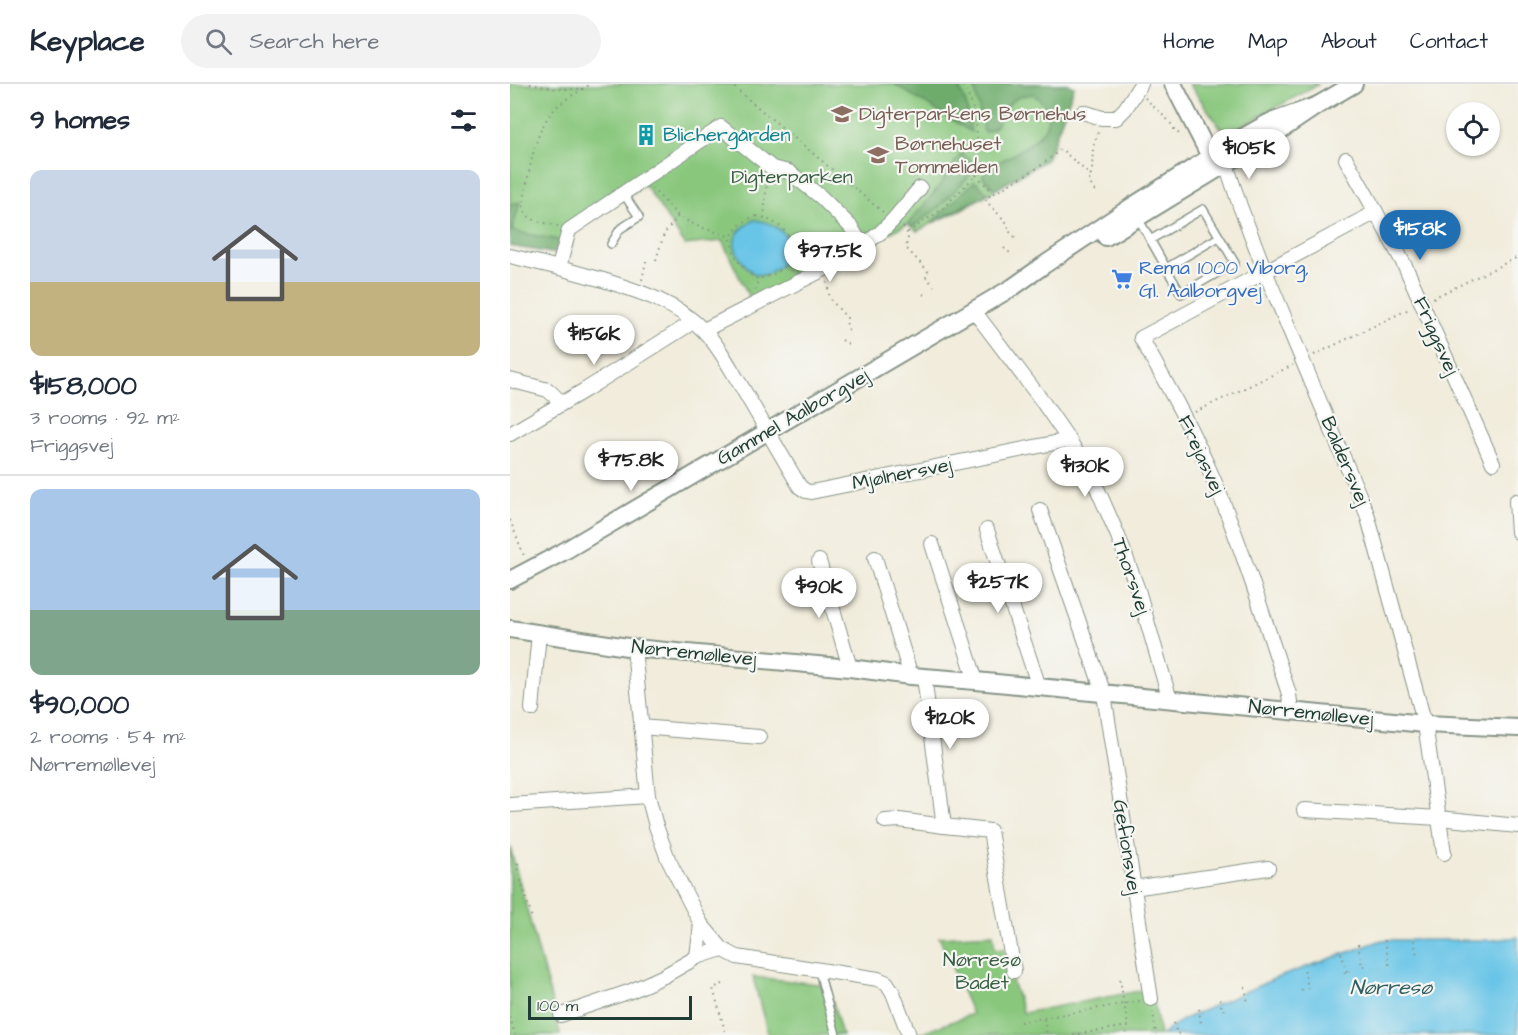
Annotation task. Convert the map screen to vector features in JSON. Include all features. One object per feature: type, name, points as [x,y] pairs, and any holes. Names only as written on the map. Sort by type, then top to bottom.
[{"type":"street","points":[[1174,84],[1218,160]]},
{"type":"street","name":"Gammel Aalborgvej","points":[[510,580],[570,548],[1013,287],[1048,270],[1218,160],[1268,123],[1318,105],[1354,84]]},
{"type":"street","points":[[1083,112],[1102,118],[1116,118],[1125,110],[1136,86]]},
{"type":"street","points":[[559,267],[569,230],[721,127],[772,168],[789,172],[821,197],[851,227],[862,246]]},
{"type":"street","name":"Friggsvej","points":[[1346,159],[1406,268],[1493,463]]},
{"type":"street","name":"Baldersvej","points":[[1218,160],[1240,206],[1367,514],[1425,724],[1444,853]]},
{"type":"street","points":[[510,434],[698,326],[848,257],[894,220],[920,188]]},
{"type":"street","points":[[1265,271],[1376,212]]},
{"type":"street","points":[[510,256],[559,267],[639,292],[676,309],[698,326]]},
{"type":"street","name":"Frejasvej","points":[[1265,271],[1141,338],[1184,417],[1216,485],[1252,581],[1289,694],[1291,712]]},
{"type":"street","name":"Thorsvej","points":[[974,311],[1040,398],[1094,482],[1118,536],[1138,590],[1170,700]]},
{"type":"street","name":"Mjølnersvej","points":[[698,326],[719,350],[800,487],[806,491],[811,492],[1069,440]]},
{"type":"street","points":[[510,380],[549,390],[562,403]]},
{"type":"street","points":[[1516,501],[1518,532]]},
{"type":"street","points":[[1040,510],[1104,694]]},
{"type":"street","points":[[987,530],[1039,687]]},
{"type":"street","points":[[932,544],[976,681]]},
{"type":"street","points":[[875,558],[917,676],[944,826]]},
{"type":"street","points":[[819,561],[850,668]]},
{"type":"street","name":"Nørremøllevej","points":[[510,629],[634,648],[917,676],[1425,724],[1518,728]]},
{"type":"street","points":[[532,708],[539,633]]},
{"type":"street","points":[[634,648],[648,796],[668,859],[701,924],[722,949],[737,957],[878,979],[887,983],[909,1035]]},
{"type":"street","name":"Gefionsvej","points":[[1104,694],[1151,999]]},
{"type":"street","points":[[641,727],[759,737]]},
{"type":"street","points":[[510,805],[648,796]]},
{"type":"street","points":[[1304,810],[1439,818],[1518,826]]},
{"type":"street","points":[[885,821],[899,820],[990,831],[1014,971]]},
{"type":"street","points":[[1133,888],[1268,868]]},
{"type":"street","points":[[697,957],[701,924]]},
{"type":"street","points":[[561,1015],[631,991],[697,957],[722,949]]},
{"type":"lane","points":[[611,244],[620,229],[639,217],[623,193]]},
{"type":"lane","points":[[1135,212],[1150,240],[1181,294],[1235,263],[1203,209],[1150,240]]},
{"type":"lane","points":[[1166,268],[1219,237]]},
{"type":"lane","points":[[819,969],[836,1035]]},
{"type":"path","points":[[530,84],[557,89],[582,89]]},
{"type":"path","points":[[569,230],[531,219],[526,216],[523,204],[538,134],[546,119],[554,109],[591,84]]},
{"type":"path","points":[[730,84],[908,232],[907,249],[928,271],[926,277],[934,286]]},
{"type":"path","points":[[908,232],[941,210],[976,175],[980,165],[976,122],[972,105],[961,84]]},
{"type":"path","points":[[1136,86],[1182,137]]},
{"type":"path","points":[[1095,191],[1089,182],[1094,147],[1102,118]]},
{"type":"path","points":[[1015,237],[1008,230],[1008,224],[986,201],[986,198],[1039,167],[1061,149],[1091,176]]},
{"type":"path","points":[[764,218],[768,172],[772,168]]},
{"type":"path","points":[[976,175],[994,192]]},
{"type":"path","points":[[644,179],[678,216],[697,226],[731,237]]},
{"type":"path","points":[[656,260],[664,234],[678,216]]},
{"type":"path","points":[[753,217],[764,218],[788,233],[792,243],[792,254],[775,273],[758,279],[753,277],[738,260],[732,247],[731,237],[740,225],[753,217]]},
{"type":"path","points":[[1004,248],[1013,253]]},
{"type":"path","points":[[792,254],[817,264],[823,269],[830,299],[847,318],[850,333]]},
{"type":"path","points":[[1184,417],[1518,256]]},
{"type":"path","points":[[639,292],[647,257]]},
{"type":"path","points":[[923,294],[927,297]]},
{"type":"path","points":[[842,340],[848,344]]},
{"type":"path","points":[[510,520],[529,570]]},
{"type":"path","points":[[519,862],[517,868],[532,918]]},
{"type":"path","points":[[1385,940],[1389,963],[1393,963]]},
{"type":"path","points":[[1414,940],[1417,956]]},
{"type":"path","points":[[1358,944],[1362,966],[1365,966]]},
{"type":"path","points":[[1341,952],[1347,972]]},
{"type":"path","points":[[1301,990],[1308,988],[1304,968]]},
{"type":"path","points":[[1120,979],[1128,1026],[1126,1035]]},
{"type":"path","points":[[723,984],[713,988],[726,1035]]},
{"type":"path","points":[[1245,987],[1248,1003]]},
{"type":"path","points":[[1020,1022],[1151,999],[1156,1035]]},
{"type":"path","points":[[1220,999],[1222,1010],[1225,1010]]},
{"type":"path","points":[[1199,1009],[1201,1024]]},
{"type":"path","points":[[510,1017],[515,1035]]},
{"type":"path","points":[[1044,1019],[1047,1035]]},
{"type":"path","points":[[1174,1023],[1177,1034],[1180,1034]]},
{"type":"path","points":[[1073,1035],[1128,1026]]},
{"type":"green space","name":"Digterparken","points":[[510,84],[1068,84],[1074,87],[1047,159],[962,209],[917,231],[908,224],[750,299],[722,241],[685,245],[645,185],[575,230],[569,255],[510,246]]},
{"type":"green space","points":[[894,84],[955,84],[965,100],[971,132]]},
{"type":"green space","points":[[971,84],[1068,84],[1074,87],[1047,159],[995,190],[983,177],[984,170],[1035,140],[1044,129],[1048,118],[1045,106],[1033,94],[1026,95],[1012,101],[997,125],[984,132],[975,89]]},
{"type":"green space","points":[[1189,84],[1319,84],[1233,131],[1221,128]]},
{"type":"green space","points":[[961,154],[975,163],[972,173],[938,208],[912,227],[908,224],[937,189]]},
{"type":"green space","points":[[975,181],[988,194],[930,224]]},
{"type":"green space","points":[[520,202],[512,231],[559,240],[558,254],[510,246],[510,204]]},
{"type":"green space","points":[[510,847],[558,1024],[560,1035],[510,1035]]},
{"type":"green space","name":"Nørresø Badet","points":[[993,934],[995,949],[1005,948],[1013,984],[1023,1013],[1144,990],[1154,1002],[1160,1035],[917,1035],[972,1014],[939,937]]},
{"type":"green space","points":[[753,977],[828,985],[842,1035],[768,1035]]},
{"type":"water","points":[[754,220],[767,223],[780,230],[785,235],[789,247],[783,262],[769,273],[759,275],[749,270],[735,248],[738,233]]},
{"type":"water","name":"Nørresø","points":[[1518,937],[1518,1035],[1162,1035],[1182,1020],[1276,978],[1382,940],[1492,940]]},
{"type":"place","name":"Digterparkens Børnehus","points":[[842,114]]},
{"type":"place","name":"Blichergården","points":[[646,135]]},
{"type":"place","name":"Børnehuset Tommeliden","points":[[878,155]]},
{"type":"place","name":"Rema 1000 Viborg, Gl. Aalborgvej","points":[[1122,279]]}]
